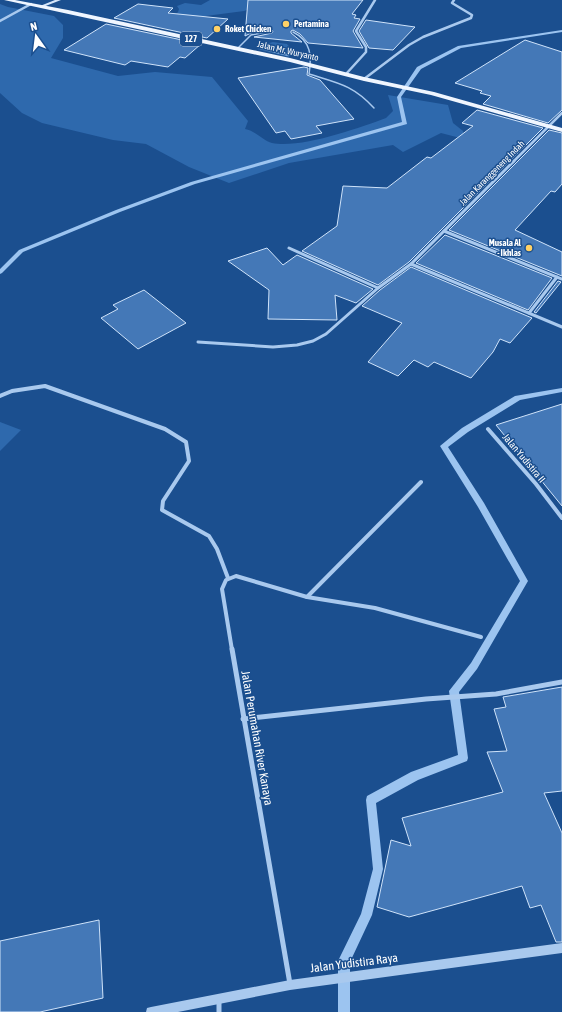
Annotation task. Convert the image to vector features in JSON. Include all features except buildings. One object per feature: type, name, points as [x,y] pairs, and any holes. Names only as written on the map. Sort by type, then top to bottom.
[{"type":"main road","name":"Jalan Mr. Wuryanto","points":[[7,0],[42,6],[432,93],[562,130]]},
{"type":"main road","points":[[42,6],[59,0]]},
{"type":"street","points":[[346,74],[366,52],[366,47],[356,31],[375,0]]},
{"type":"street","points":[[364,79],[423,36],[471,18],[472,15],[454,5],[452,2],[454,0]]},
{"type":"street","points":[[0,21],[31,4]]},
{"type":"street","name":"Jalan Karanggeneng Indah","points":[[198,342],[273,347],[297,345],[313,341],[326,334],[378,288],[411,264],[562,113]]},
{"type":"street","points":[[444,231],[562,279]]},
{"type":"street","points":[[289,248],[378,288]]},
{"type":"street","points":[[411,264],[562,327]]},
{"type":"street","points":[[528,313],[557,277]]},
{"type":"street","points":[[0,396],[12,391],[45,386],[165,429],[186,442],[189,461],[163,501],[162,510],[203,531],[212,539],[228,578],[236,576],[307,597],[375,608],[481,637]]},
{"type":"street","name":"Jalan Yudistira II","points":[[488,429],[536,484],[562,518]]},
{"type":"street","points":[[307,597],[421,482]]},
{"type":"street","name":"Jalan Perumahan River Kanaya","points":[[228,578],[224,581],[222,589],[243,719],[290,985]]},
{"type":"street","points":[[243,719],[426,699],[496,694],[562,682]]},
{"type":"street","name":"Jalan Yudistira Raya","points":[[151,1012],[290,985],[562,948]]},
{"type":"street","points":[[218,999],[219,1012]]},
{"type":"lane","points":[[237,49],[248,35],[255,32],[271,31]]},
{"type":"lane","points":[[293,32],[301,35],[305,39],[308,46],[311,65],[308,72],[311,75],[348,86],[365,98],[374,108]]},
{"type":"shaded area","points":[[210,0],[273,0],[244,11],[198,17],[165,26],[178,12],[179,9],[177,6],[185,3],[201,5]]},
{"type":"shaded area","points":[[0,4],[54,16],[63,25],[63,38],[51,58],[118,76],[155,72],[212,77],[248,121],[245,129],[272,143],[298,143],[313,140],[345,132],[386,118],[393,111],[388,95],[448,105],[453,123],[463,131],[464,139],[441,133],[403,152],[393,145],[289,163],[229,183],[189,167],[146,144],[113,140],[42,123],[22,113],[0,93]]},
{"type":"shaded area","points":[[273,42],[287,44],[292,50],[289,57],[257,49],[265,44]]},
{"type":"shaded area","points":[[0,422],[21,430],[0,451]]},
{"type":"waterway","points":[[0,272],[21,251],[118,211],[193,183],[405,123],[399,97],[419,68],[460,47],[562,31]]},
{"type":"waterway","points":[[262,48],[288,55]]},
{"type":"waterway","points":[[344,1012],[344,961],[366,915],[378,869],[371,800],[415,776],[463,758],[454,691],[474,666],[524,581],[481,505],[444,446],[465,430],[518,398],[562,390]]},
{"type":"place","name":"Pertamina","points":[[286,24]]},
{"type":"place","name":"Roket Chicken","points":[[217,29]]},
{"type":"place","name":"Musala Al - Ikhlas","points":[[529,248]]}]
